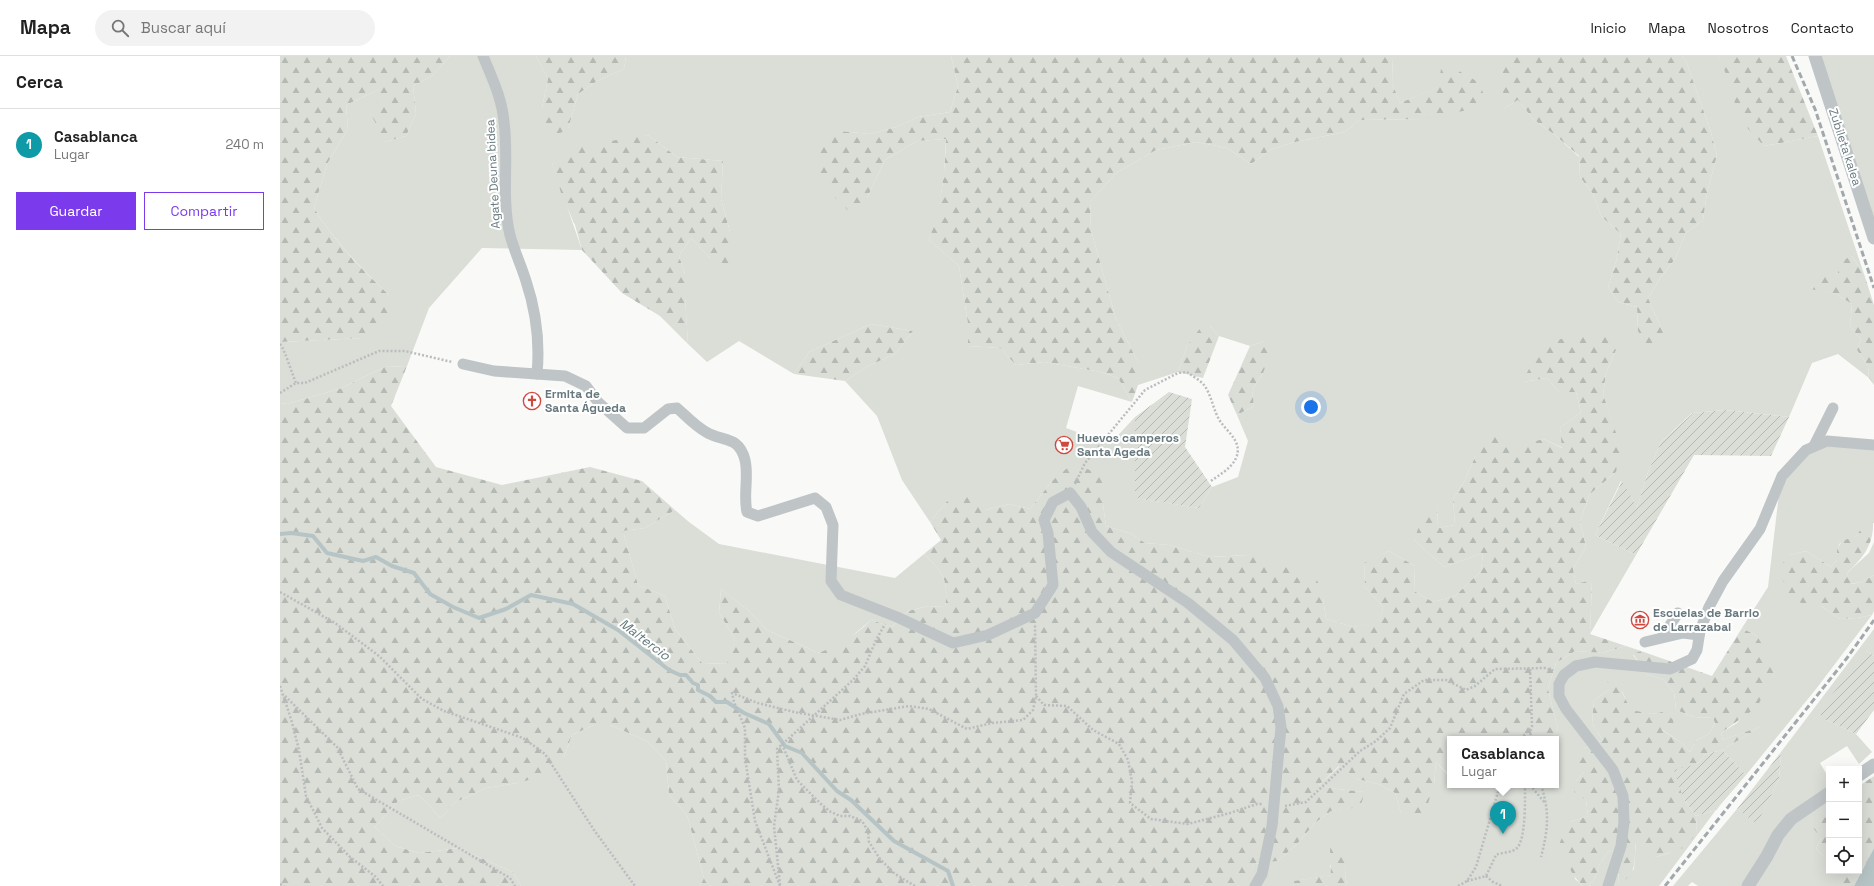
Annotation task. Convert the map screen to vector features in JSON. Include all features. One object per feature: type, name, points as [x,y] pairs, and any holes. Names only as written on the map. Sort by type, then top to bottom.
[{"type":"street","name":"Agate Deuna bidea","points":[[483,56],[500,96],[504,116],[506,207],[510,234],[527,283],[537,324],[537,374]]},
{"type":"street","name":"Zubileta kalea","points":[[1814,56],[1874,238]]},
{"type":"street","points":[[463,364],[494,371],[565,376],[586,386],[598,402],[627,428],[644,428],[668,409],[677,408],[706,432],[734,442],[741,449],[746,461],[745,502],[747,512],[758,516],[815,498],[826,506],[832,525],[831,581],[842,595],[890,614],[952,643],[988,635],[1035,612],[1053,585],[1048,532],[1044,520],[1053,502],[1070,493],[1082,507],[1092,532],[1111,552],[1188,603],[1233,640],[1265,678],[1278,706],[1281,727],[1272,826],[1262,874],[1255,886]]},
{"type":"street","points":[[1814,446],[1832,408]]},
{"type":"street","points":[[1608,886],[1621,846],[1624,822],[1623,796],[1613,770],[1566,709],[1559,696],[1559,684],[1564,675],[1576,666],[1595,662],[1670,669],[1692,659],[1697,650],[1699,635],[1709,607],[1723,581],[1760,529],[1782,476],[1806,450],[1827,441],[1874,445]]},
{"type":"street","points":[[1663,636],[1678,613]]},
{"type":"street","points":[[1645,642],[1663,636],[1683,633],[1699,635]]},
{"type":"street","points":[[1862,773],[1874,765]]},
{"type":"street","points":[[1748,886],[1778,835],[1791,819],[1826,795]]},
{"type":"path","points":[[280,344],[283,348],[287,363],[296,383]]},
{"type":"path","points":[[280,393],[296,383],[305,383],[379,351],[405,351],[463,364]]},
{"type":"path","points":[[1070,493],[1085,462],[1144,390],[1178,373],[1187,372],[1203,384],[1211,397],[1220,421],[1233,436],[1237,446],[1236,458],[1229,467],[1211,481]]},
{"type":"path","points":[[280,592],[335,623],[380,656],[422,699],[444,711],[523,738],[545,754],[594,830],[635,886]]},
{"type":"path","points":[[780,886],[755,821],[745,758],[745,728],[734,702],[732,693],[758,703],[840,720],[861,714],[909,706],[928,709],[967,729],[992,723],[1023,720],[1034,710],[1036,696],[1035,612]]},
{"type":"path","points":[[780,886],[774,826],[779,790],[777,749],[815,716],[853,680],[865,666],[876,640],[890,614]]},
{"type":"path","points":[[1036,696],[1044,705],[1067,706],[1092,730],[1119,744],[1128,760],[1132,782],[1130,804],[1151,819],[1188,824],[1257,804],[1274,805],[1279,808],[1306,802],[1360,751],[1376,741],[1390,728],[1404,694],[1424,680],[1446,680],[1466,690],[1475,686],[1495,669],[1530,667],[1544,668],[1564,675]]},
{"type":"path","points":[[1530,667],[1532,726],[1530,736]]},
{"type":"path","points":[[280,686],[285,696],[299,750],[306,796],[322,828],[350,857],[376,877],[383,886]]},
{"type":"path","points":[[285,696],[337,747],[358,789],[510,878],[515,886]]},
{"type":"path","points":[[1524,736],[1532,726]]},
{"type":"path","points":[[782,744],[783,750],[796,780],[830,812],[862,821],[868,831],[869,842],[880,859],[896,874],[915,886]]},
{"type":"path","points":[[1458,886],[1467,880],[1476,867],[1500,788]]},
{"type":"path","points":[[1486,876],[1496,855],[1512,852],[1521,842],[1525,788]]},
{"type":"path","points":[[1533,788],[1546,804]]},
{"type":"path","points":[[1541,857],[1548,830],[1546,804],[1542,788]]},
{"type":"path","points":[[1467,880],[1486,876]]},
{"type":"path","points":[[1486,876],[1493,882],[1500,884],[1500,886]]},
{"type":"path","points":[[280,884],[284,886]]},
{"type":"green space","points":[[280,56],[450,56],[432,76],[413,86],[416,114],[406,136],[385,142],[372,116],[380,89],[346,105],[348,129],[327,164],[314,208],[330,232],[348,254],[389,295],[390,321],[363,338],[280,342]]},
{"type":"green space","points":[[450,56],[536,56],[548,79],[542,108],[568,129],[578,94],[597,81],[624,69],[626,56],[951,56],[958,86],[950,112],[918,117],[896,127],[870,134],[840,131],[867,198],[885,160],[917,141],[946,139],[944,175],[938,213],[929,240],[959,266],[968,324],[968,346],[1000,348],[1016,365],[1044,362],[1101,372],[1118,378],[1132,402],[1078,386],[1066,428],[1110,444],[1135,417],[1136,498],[1199,508],[1212,487],[1238,477],[1248,441],[1237,415],[1254,406],[1252,390],[1263,373],[1264,341],[1250,346],[1219,336],[1210,326],[1187,346],[1178,372],[1138,385],[1138,362],[1116,319],[1091,230],[1090,202],[1116,173],[1156,150],[1196,142],[1227,148],[1251,164],[1270,150],[1295,142],[1345,132],[1359,120],[1420,119],[1439,87],[1400,103],[1392,83],[1393,56],[1503,56],[1503,109],[1518,100],[1533,119],[1555,135],[1579,157],[1580,177],[1593,194],[1601,216],[1621,234],[1616,262],[1608,287],[1618,302],[1637,307],[1638,331],[1663,332],[1648,298],[1661,277],[1675,259],[1686,233],[1703,220],[1707,193],[1717,155],[1710,129],[1686,61],[1682,56],[1718,56],[1764,146],[1818,136],[1864,274],[1852,256],[1838,274],[1811,288],[1836,294],[1852,304],[1850,326],[1861,340],[1857,350],[1868,366],[1869,378],[1838,354],[1812,363],[1789,417],[1725,410],[1692,413],[1661,442],[1648,472],[1637,507],[1621,481],[1595,535],[1636,555],[1590,634],[1592,581],[1576,584],[1573,569],[1586,547],[1580,521],[1590,494],[1616,472],[1611,419],[1603,394],[1606,373],[1616,350],[1523,382],[1547,378],[1559,392],[1576,392],[1581,412],[1560,428],[1563,448],[1544,439],[1475,457],[1464,482],[1453,499],[1455,525],[1438,528],[1437,506],[1414,540],[1444,567],[1483,553],[1481,571],[1455,596],[1433,602],[1414,591],[1415,566],[1389,551],[1364,564],[1365,587],[1383,607],[1379,623],[1353,627],[1326,619],[1323,598],[1247,555],[1210,557],[1169,545],[1145,543],[1132,534],[1106,526],[1103,504],[1052,481],[1030,509],[1009,504],[986,510],[948,500],[930,522],[902,480],[877,416],[845,381],[868,366],[895,354],[913,331],[871,324],[809,352],[794,374],[739,341],[707,362],[688,344],[685,274],[679,256],[691,238],[710,258],[730,232],[721,199],[723,161],[677,157],[648,135],[552,163],[582,250],[482,248],[429,308],[407,366],[384,367],[342,388],[287,404],[280,403],[280,342],[363,338],[389,295],[348,254],[330,232],[314,208],[327,164],[348,129],[346,105],[380,89],[385,142],[406,136],[416,114],[413,86],[432,76]]},
{"type":"green space","points":[[536,56],[626,56],[624,69],[597,81],[578,94],[568,129],[550,138],[542,108],[548,79]]},
{"type":"green space","points":[[951,56],[1393,56],[1392,83],[1400,103],[1438,87],[1441,69],[1457,70],[1480,83],[1486,103],[1468,110],[1421,119],[1359,120],[1345,132],[1295,142],[1270,150],[1251,164],[1227,148],[1196,142],[1156,150],[1116,173],[1090,202],[1091,230],[1116,319],[1138,362],[1138,385],[1132,402],[1118,378],[1101,372],[1044,362],[1016,365],[1000,348],[968,346],[968,324],[959,266],[929,240],[937,215],[942,190],[946,139],[917,141],[885,160],[867,198],[854,216],[832,195],[817,174],[818,148],[840,131],[870,134],[896,127],[918,117],[950,112],[958,86]]},
{"type":"green space","points":[[1503,56],[1682,56],[1686,61],[1710,129],[1717,155],[1707,193],[1703,220],[1686,233],[1675,259],[1661,277],[1648,298],[1663,332],[1652,352],[1638,331],[1637,307],[1618,302],[1608,287],[1616,262],[1621,234],[1601,216],[1593,194],[1580,177],[1579,156],[1555,135],[1533,119],[1518,100],[1503,109]]},
{"type":"green space","points":[[1718,56],[1786,56],[1818,136],[1764,146],[1740,120],[1726,74]]},
{"type":"green space","points":[[1821,56],[1874,56],[1874,227]]},
{"type":"green space","points":[[648,135],[677,157],[723,161],[721,199],[730,232],[729,266],[710,258],[691,238],[679,256],[685,274],[688,344],[660,316],[622,293],[582,250],[575,225],[562,196],[552,163],[585,145]]},
{"type":"green space","points":[[1852,256],[1864,274],[1874,305],[1874,385],[1869,378],[1868,366],[1857,350],[1861,340],[1850,326],[1852,304],[1836,294],[1811,289],[1823,272],[1838,274],[1839,262]]},
{"type":"green space","points":[[871,324],[913,331],[895,354],[868,366],[845,381],[794,374],[809,352]]},
{"type":"green space","points":[[1210,326],[1219,336],[1203,378],[1178,372],[1187,346],[1201,327]]},
{"type":"green space","points":[[1603,334],[1616,350],[1606,373],[1603,394],[1621,448],[1616,472],[1590,494],[1580,521],[1586,547],[1573,569],[1576,584],[1592,580],[1590,634],[1626,646],[1602,653],[1575,651],[1556,663],[1548,689],[1558,729],[1554,736],[1447,736],[1447,773],[1436,762],[1434,785],[1421,825],[1401,813],[1395,793],[1378,784],[1357,779],[1339,766],[1319,785],[1337,789],[1365,792],[1360,807],[1331,811],[1315,823],[1296,845],[1278,861],[1254,864],[1244,886],[700,886],[704,878],[687,815],[669,795],[666,761],[647,741],[610,725],[594,725],[572,735],[564,757],[553,773],[518,783],[486,788],[454,803],[441,818],[419,795],[398,801],[375,827],[395,846],[419,853],[459,848],[513,872],[521,886],[280,886],[280,403],[287,404],[342,388],[384,367],[407,366],[391,406],[436,467],[502,485],[590,467],[642,481],[675,510],[645,528],[623,531],[638,585],[665,596],[675,629],[702,663],[727,664],[735,639],[719,613],[721,589],[748,610],[767,630],[819,653],[847,639],[871,620],[892,627],[908,611],[928,606],[945,607],[946,590],[943,577],[936,566],[924,554],[941,540],[930,522],[948,500],[971,496],[986,510],[1009,504],[1030,509],[1052,481],[1072,464],[1102,474],[1103,504],[1106,526],[1132,534],[1145,543],[1169,545],[1210,557],[1247,555],[1295,570],[1317,580],[1323,598],[1326,619],[1353,627],[1379,622],[1383,607],[1365,587],[1364,563],[1389,551],[1415,566],[1414,591],[1433,602],[1455,596],[1481,571],[1483,553],[1444,567],[1414,540],[1421,521],[1437,505],[1438,528],[1455,525],[1453,499],[1464,482],[1475,457],[1495,433],[1518,445],[1544,439],[1562,448],[1560,428],[1581,412],[1576,392],[1559,392],[1547,378],[1522,382],[1538,355],[1546,346],[1562,339],[1584,335]]},
{"type":"green space","points":[[1264,341],[1270,355],[1263,373],[1252,390],[1254,406],[1237,415],[1228,395],[1250,346]]},
{"type":"green space","points":[[1169,392],[1192,399],[1185,447],[1212,487],[1199,508],[1135,498],[1135,417]]},
{"type":"green space","points":[[1725,410],[1789,417],[1771,456],[1694,455],[1636,555],[1595,535],[1622,481],[1637,507],[1648,472],[1661,442],[1693,413]]},
{"type":"green space","points":[[1827,445],[1874,449],[1874,523],[1866,526],[1852,539],[1840,544],[1837,552],[1837,560],[1831,567],[1806,551],[1790,555],[1805,606],[1821,606],[1840,619],[1872,615],[1816,689],[1746,775],[1722,750],[1760,727],[1723,740],[1721,733],[1737,723],[1766,688],[1775,673],[1757,636],[1742,628],[1768,587],[1779,494],[1788,476],[1809,454]]},
{"type":"green space","points":[[675,510],[719,544],[895,578],[924,554],[936,566],[943,577],[946,590],[945,607],[928,606],[908,611],[892,627],[871,620],[844,643],[819,653],[767,630],[748,610],[721,589],[719,613],[735,639],[728,664],[702,663],[675,629],[665,596],[638,585],[623,531],[645,528]]},
{"type":"green space","points":[[1873,522],[1873,530],[1866,551],[1847,573],[1851,584],[1862,582],[1874,575],[1874,611],[1872,615],[1840,619],[1821,606],[1805,606],[1787,592],[1782,577],[1783,563],[1790,555],[1806,551],[1831,567],[1837,560],[1837,549],[1842,541],[1856,536],[1862,528]]},
{"type":"green space","points":[[1874,542],[1874,575],[1862,582],[1850,584],[1847,573],[1869,553]]},
{"type":"green space","points":[[1742,628],[1757,636],[1772,661],[1775,673],[1757,707],[1721,733],[1723,740],[1762,726],[1722,750],[1706,754],[1697,764],[1683,798],[1696,816],[1697,834],[1683,848],[1656,857],[1641,849],[1636,842],[1635,861],[1632,871],[1625,880],[1618,885],[1619,862],[1625,847],[1608,852],[1600,863],[1595,878],[1588,886],[1583,886],[1578,882],[1571,871],[1560,842],[1570,822],[1588,816],[1586,800],[1574,792],[1576,781],[1584,772],[1578,761],[1583,749],[1603,740],[1592,724],[1594,700],[1609,690],[1607,677],[1616,674],[1624,681],[1622,692],[1631,710],[1652,714],[1662,712],[1673,719],[1674,728],[1662,730],[1682,743],[1690,752],[1697,740],[1709,734],[1715,723],[1713,718],[1694,717],[1676,710],[1674,692],[1663,679],[1648,675],[1633,654],[1641,651],[1712,676]]},
{"type":"green space","points":[[1874,629],[1874,656],[1867,651],[1826,720],[1856,734],[1872,752],[1859,764],[1847,746],[1820,763],[1826,773],[1826,813],[1821,838],[1816,849],[1826,858],[1826,874],[1832,874],[1832,886],[1698,886],[1692,882],[1688,886],[1673,886],[1737,809],[1757,823],[1779,779],[1781,752]]},
{"type":"green space","points":[[1626,646],[1641,651],[1633,655],[1648,675],[1663,679],[1674,692],[1676,710],[1694,717],[1713,718],[1715,723],[1709,734],[1697,740],[1690,752],[1682,743],[1661,729],[1662,712],[1652,714],[1631,711],[1622,691],[1609,690],[1594,700],[1592,724],[1603,740],[1583,749],[1584,772],[1576,781],[1586,800],[1588,816],[1570,822],[1575,879],[1583,886],[1347,886],[1345,874],[1349,857],[1330,865],[1332,875],[1295,881],[1293,886],[1243,886],[1254,864],[1278,861],[1296,845],[1315,823],[1331,811],[1360,806],[1364,792],[1319,785],[1340,766],[1357,779],[1378,784],[1395,793],[1401,813],[1434,785],[1436,762],[1447,774],[1447,788],[1559,788],[1559,736],[1554,736],[1558,729],[1548,689],[1556,663],[1575,651],[1602,653]]},
{"type":"green space","points":[[1867,651],[1874,656],[1874,710],[1856,734],[1826,720],[1818,712]]},
{"type":"green space","points":[[594,725],[610,725],[647,741],[666,761],[669,795],[687,815],[704,878],[700,886],[521,886],[513,872],[459,848],[419,853],[395,846],[375,827],[398,801],[419,795],[441,818],[454,803],[486,788],[518,783],[564,757],[572,735]]},
{"type":"green space","points":[[1722,750],[1746,775],[1716,810],[1696,816],[1683,798],[1674,770],[1697,764],[1706,754]]},
{"type":"green space","points":[[1781,752],[1779,779],[1757,824],[1737,809]]},
{"type":"green space","points":[[1874,776],[1874,848],[1862,871],[1862,802],[1862,784]]},
{"type":"green space","points":[[1716,810],[1659,886],[1588,886],[1595,878],[1600,863],[1608,852],[1625,846],[1619,862],[1618,885],[1634,869],[1636,841],[1656,857],[1669,853],[1697,834],[1696,816]]},
{"type":"green space","points":[[1826,813],[1826,858],[1816,849],[1821,838],[1814,829]]},
{"type":"green space","points":[[1330,848],[1350,857],[1345,874],[1347,886],[1293,886],[1294,881],[1331,875]]},
{"type":"green space","points":[[1832,874],[1860,874],[1854,886],[1832,886]]},
{"type":"shaded area","points":[[1874,848],[1874,886],[1854,886],[1860,874],[1862,874],[1862,871]]},
{"type":"waterway","name":"Maltercio","points":[[280,534],[291,533],[313,536],[327,553],[363,561],[376,557],[392,566],[414,573],[430,594],[453,607],[479,618],[506,609],[531,595],[573,604],[618,630],[669,670],[680,675],[686,675],[693,683],[698,685],[698,690],[710,696],[716,702],[727,702],[744,713],[769,724],[785,746],[802,753],[837,791],[851,800],[894,841],[948,871],[953,886]]},
{"type":"railway","points":[[1792,56],[1815,109],[1874,288]]},
{"type":"railway","points":[[1665,886],[1847,658],[1874,620]]},
{"type":"place","name":"Ermita de Santa Águeda","points":[[532,401]]},
{"type":"place","name":"Huevos camperos Santa Ageda","points":[[1064,445]]},
{"type":"place","name":"Escuelas de Barrio de Larrazabal","points":[[1640,620]]},
{"type":"place","name":"Casablanca","points":[[1503,834]]}]
